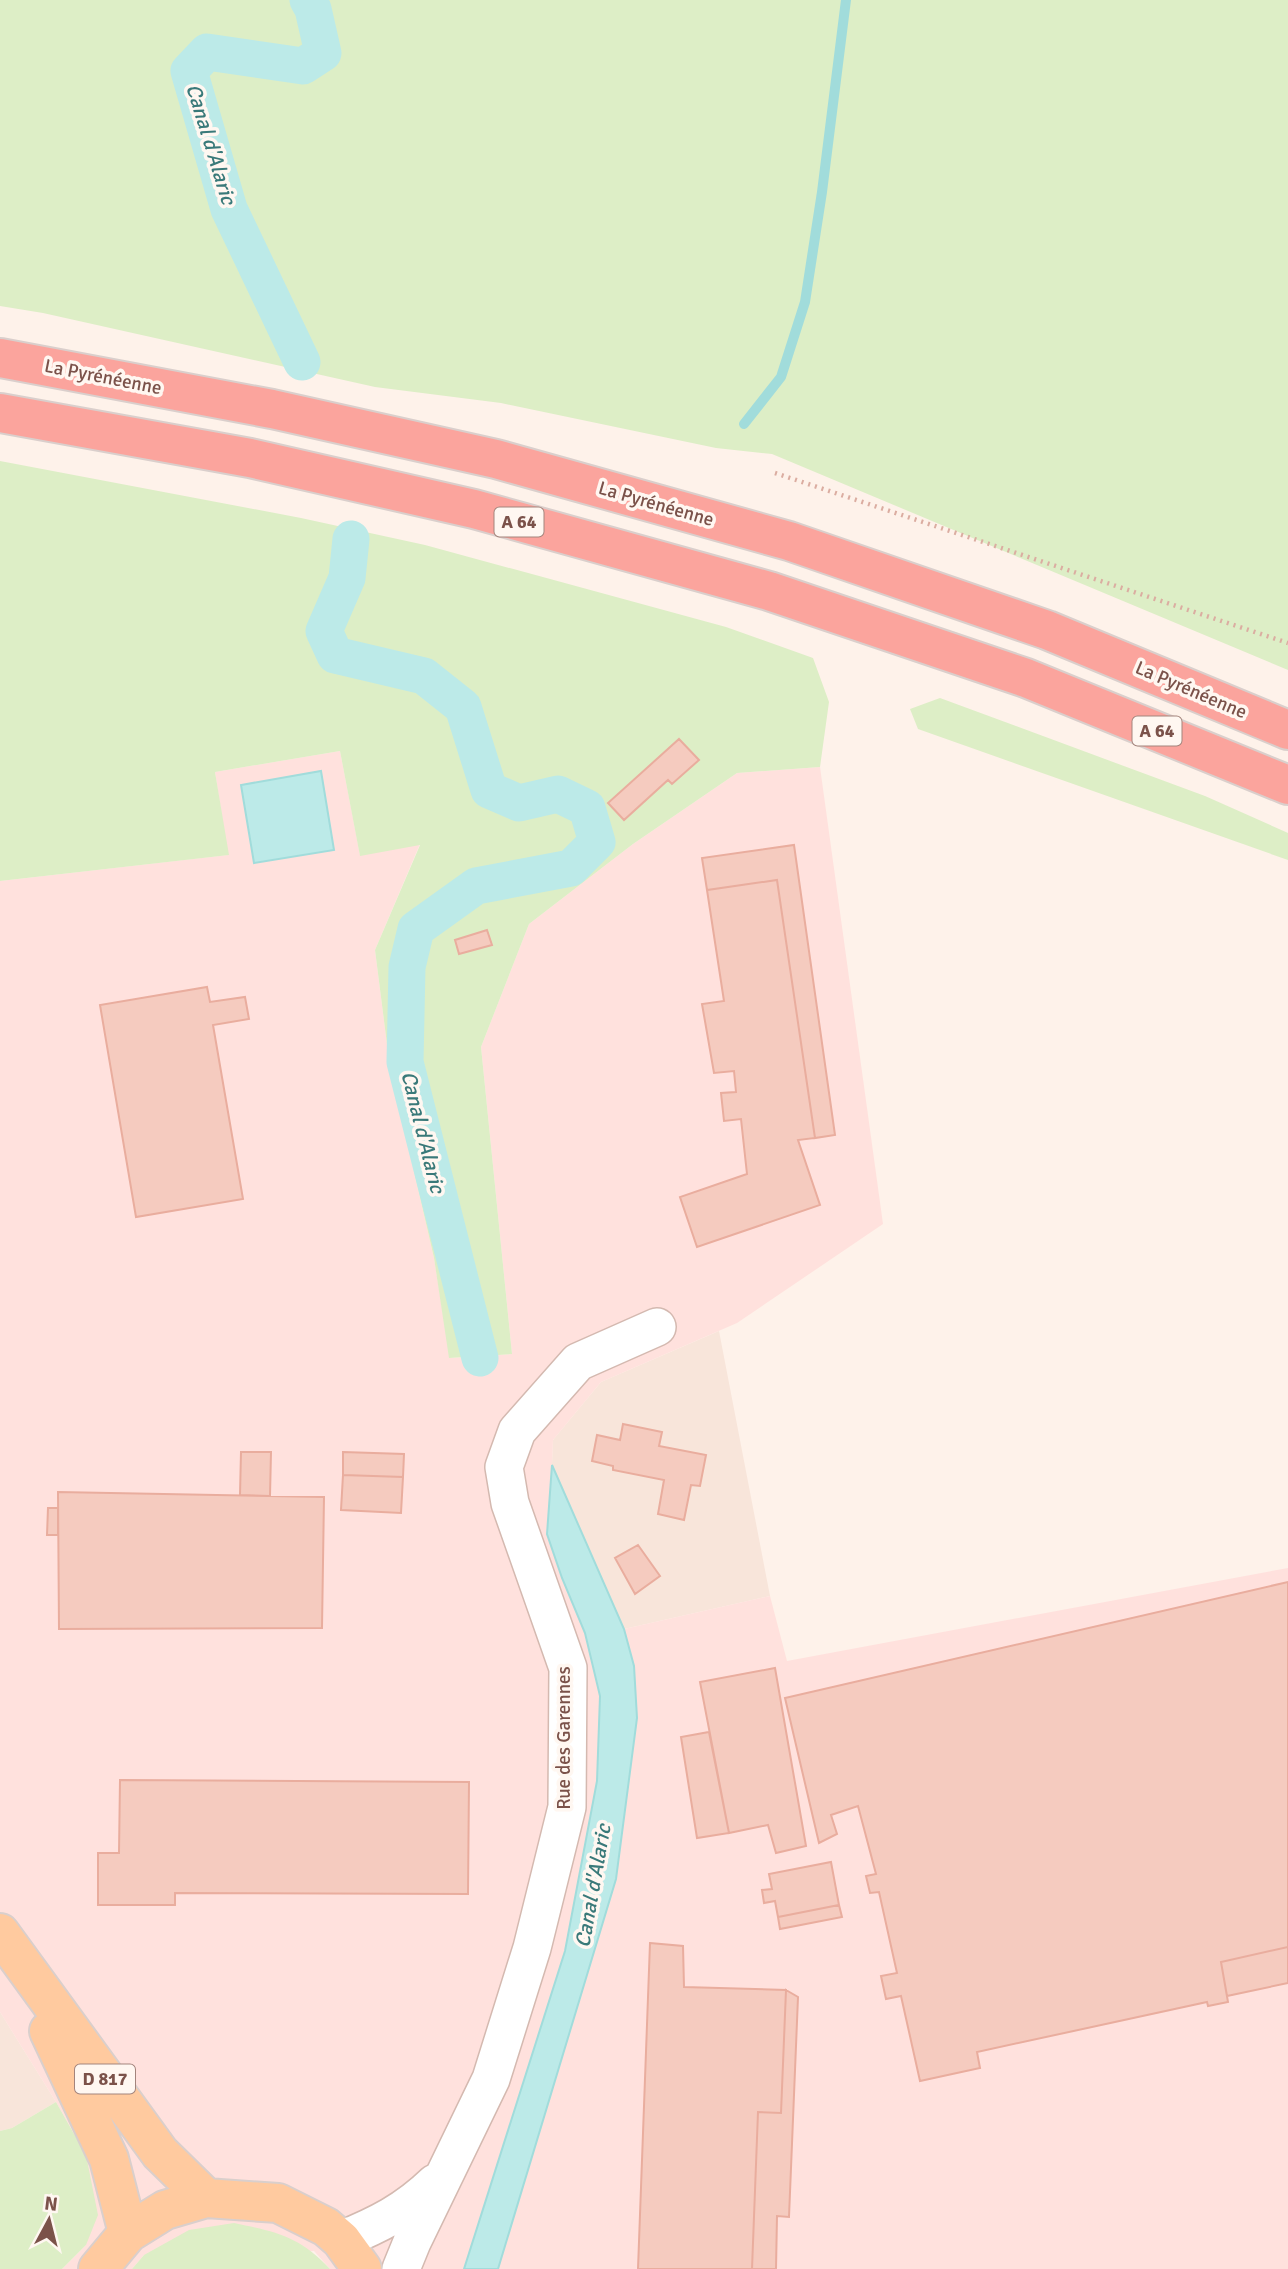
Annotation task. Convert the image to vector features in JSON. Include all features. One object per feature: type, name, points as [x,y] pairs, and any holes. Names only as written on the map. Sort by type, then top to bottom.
[{"type":"highway","name":"La Pyrénéenne","points":[[0,358],[272,409],[496,459],[789,541],[1047,630],[1288,730]]},
{"type":"highway","name":"A 64","points":[[0,413],[250,458],[474,509],[769,591],[1026,678],[1288,785]]},
{"type":"main road","name":"D 817","points":[[6,1943],[160,2153],[206,2198]]},
{"type":"main road","name":"D 817","points":[[6,1943],[109,2159],[128,2233]]},
{"type":"main road","points":[[98,2269],[128,2233],[165,2210],[206,2198],[278,2203],[326,2227],[351,2254]]},
{"type":"street","name":"Rue des Garennes","points":[[401,2269],[491,2079],[532,1948],[567,1807],[568,1668],[510,1503],[504,1467],[517,1430],[578,1362],[657,1327]]},
{"type":"street","name":"Rue des Garennes","points":[[351,2254],[378,2225],[416,2201],[446,2173]]},
{"type":"path","points":[[775,473],[1288,643]]},
{"type":"shaded area","points":[[340,751],[360,855],[420,844],[375,950],[390,1068],[434,1258],[450,1358],[512,1354],[481,1047],[529,924],[633,844],[737,773],[820,767],[883,1224],[737,1323],[601,1382],[553,1440],[552,1465],[624,1629],[770,1596],[787,1661],[1288,1568],[1288,2269],[330,2269],[314,2251],[144,2255],[132,2269],[62,2269],[86,2245],[86,2155],[0,2012],[0,881],[228,855],[215,772]]},
{"type":"shaded area","points":[[719,1331],[770,1596],[624,1629],[552,1465],[553,1440],[601,1382]]},
{"type":"shaded area","points":[[0,2012],[56,2102],[12,2128],[0,2131]]},
{"type":"green space","points":[[0,0],[1288,0],[1288,670],[772,454],[716,448],[501,403],[375,387],[43,313],[0,306]]},
{"type":"green space","points":[[0,461],[301,518],[425,545],[726,627],[813,658],[829,702],[820,767],[737,773],[633,844],[529,924],[481,1047],[512,1354],[449,1358],[434,1258],[390,1068],[375,950],[420,845],[360,856],[340,751],[215,772],[229,855],[0,881]]},
{"type":"green space","points":[[940,698],[1205,796],[1288,833],[1288,860],[918,729],[910,709]]},
{"type":"green space","points":[[56,2102],[86,2155],[98,2215],[86,2245],[62,2269],[0,2269],[0,2131],[12,2128]]},
{"type":"green space","points":[[234,2223],[263,2229],[297,2242],[330,2269],[132,2269],[144,2255],[189,2230]]},
{"type":"water","points":[[321,771],[334,850],[254,863],[241,785]]},
{"type":"water","points":[[552,1465],[624,1629],[634,1666],[637,1718],[616,1879],[498,2269],[464,2269],[565,1951],[597,1781],[600,1696],[585,1633],[547,1534]]},
{"type":"building","points":[[679,739],[699,760],[672,784],[668,780],[624,820],[608,803]]},
{"type":"building","points":[[794,845],[835,1135],[815,1138],[777,880],[707,890],[702,858]]},
{"type":"building","points":[[777,880],[815,1138],[798,1140],[820,1205],[697,1247],[680,1197],[747,1174],[741,1119],[724,1121],[721,1093],[736,1092],[734,1071],[714,1073],[702,1004],[724,1001],[707,890]]},
{"type":"building","points":[[487,930],[492,945],[459,954],[455,940]]},
{"type":"building","points":[[207,987],[210,1002],[245,997],[249,1019],[213,1025],[243,1199],[136,1217],[100,1005]]},
{"type":"building","points":[[623,1424],[662,1432],[659,1446],[706,1455],[700,1486],[691,1485],[684,1520],[658,1514],[664,1480],[613,1470],[613,1466],[592,1461],[597,1435],[620,1440]]},
{"type":"building","points":[[241,1452],[271,1452],[270,1496],[240,1495]]},
{"type":"building","points":[[343,1452],[404,1454],[403,1477],[343,1475]]},
{"type":"building","points":[[343,1475],[403,1477],[401,1513],[341,1510]]},
{"type":"building","points":[[58,1492],[324,1497],[322,1628],[59,1629]]},
{"type":"building","points":[[48,1508],[58,1508],[58,1535],[47,1535]]},
{"type":"building","points":[[638,1545],[660,1576],[635,1594],[615,1558]]},
{"type":"building","points":[[1288,1582],[1288,1947],[1221,1962],[1228,2002],[1208,2006],[1207,2002],[977,2052],[980,2068],[920,2081],[901,1996],[886,1999],[881,1976],[897,1973],[879,1892],[870,1893],[866,1876],[876,1874],[858,1806],[831,1815],[837,1834],[819,1843],[785,1698]]},
{"type":"building","points":[[775,1668],[806,1846],[776,1853],[768,1825],[729,1833],[700,1682]]},
{"type":"building","points":[[709,1732],[729,1833],[697,1838],[681,1737]]},
{"type":"building","points":[[120,1780],[469,1782],[468,1894],[175,1893],[175,1905],[98,1905],[98,1853],[119,1853]]},
{"type":"building","points":[[831,1862],[839,1905],[778,1917],[775,1901],[764,1903],[762,1890],[772,1889],[769,1874]]},
{"type":"building","points":[[839,1905],[842,1917],[780,1929],[778,1917]]},
{"type":"building","points":[[650,1943],[683,1946],[684,1987],[786,1990],[781,2113],[758,2112],[752,2269],[638,2269]]},
{"type":"building","points":[[1288,1947],[1288,1983],[1227,1996],[1221,1962]]},
{"type":"building","points":[[786,1990],[798,1997],[789,2217],[777,2216],[776,2269],[752,2269],[758,2112],[781,2113]]},
{"type":"waterway","name":"Canal d'Alaric","points":[[302,362],[229,209],[189,71],[207,52],[303,66],[323,53],[313,9],[308,0]]},
{"type":"waterway","points":[[744,424],[781,377],[805,302],[846,0]]},
{"type":"waterway","name":"Canal d'Alaric","points":[[351,539],[347,578],[324,631],[335,655],[424,676],[463,707],[489,790],[519,803],[558,794],[587,808],[597,842],[571,868],[476,886],[416,929],[407,967],[405,1062],[480,1358]]}]
